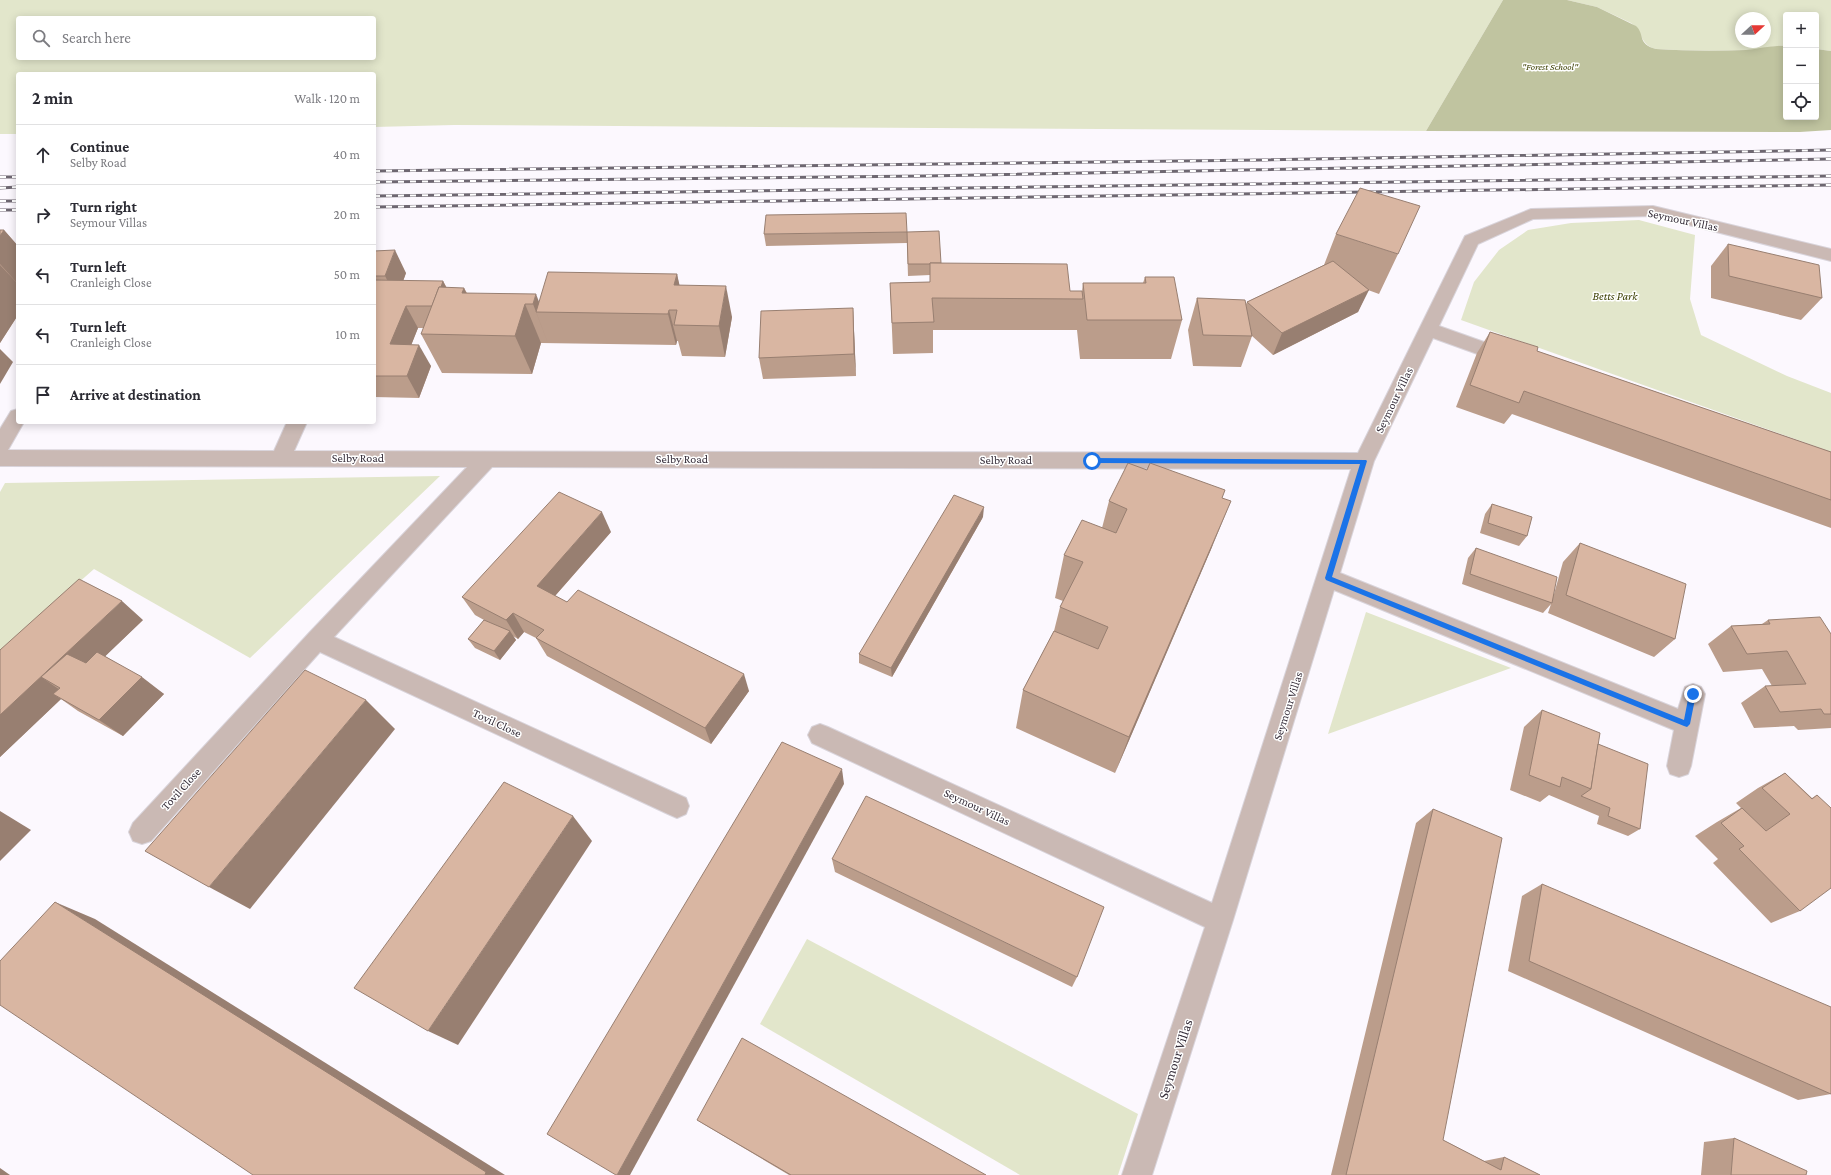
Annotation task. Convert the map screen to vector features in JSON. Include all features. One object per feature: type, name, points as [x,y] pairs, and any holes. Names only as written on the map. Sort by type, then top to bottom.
[{"type":"street","name":"Seymour Villas","points":[[1137,1175],[1220,920],[1364,461],[1471,240],[1530,214],[1653,211],[1831,255]]},
{"type":"street","points":[[1428,329],[1525,364]]},
{"type":"street","points":[[0,446],[16,419]]},
{"type":"street","points":[[281,458],[296,424]]},
{"type":"street","name":"Selby Road","points":[[0,458],[1364,461]]},
{"type":"street","name":"Tovil Close","points":[[142,832],[317,640],[488,458]]},
{"type":"street","points":[[1328,578],[1687,724]]},
{"type":"street","name":"Tovil Close","points":[[317,640],[677,806]]},
{"type":"street","points":[[1679,766],[1693,694]]},
{"type":"street","name":"Seymour Villas","points":[[820,735],[1220,920]]},
{"type":"green space","points":[[0,0],[1503,0],[1426,131],[454,125],[376,127],[376,72],[16,72],[16,134],[0,134]]},
{"type":"green space","name":"\"Forest School\"","points":[[1503,0],[1567,0],[1597,7],[1636,26],[1639,29],[1644,42],[1650,47],[1656,49],[1751,50],[1783,46],[1783,120],[1819,120],[1819,49],[1831,51],[1831,130],[1800,132],[1426,131]]},
{"type":"green space","points":[[1567,0],[1831,0],[1831,51],[1819,49],[1819,12],[1783,12],[1783,46],[1771,47],[1771,12],[1735,12],[1735,48],[1763,48],[1749,50],[1715,51],[1656,49],[1644,41],[1638,29],[1631,23],[1597,7]]},
{"type":"green space","name":"Betts Park","points":[[1639,220],[1695,235],[1690,299],[1701,335],[1787,376],[1831,393],[1831,452],[1461,320],[1474,282],[1499,250],[1528,230],[1571,223]]},
{"type":"green space","points":[[440,476],[250,658],[94,569],[0,652],[0,492],[5,483]]},
{"type":"green space","points":[[1366,612],[1511,668],[1328,734]]},
{"type":"green space","points":[[807,939],[1138,1114],[1118,1175],[1020,1175],[760,1024]]},
{"type":"building","points":[[1360,188],[1420,206],[1398,254],[1336,234]]},
{"type":"building","points":[[906,213],[907,232],[764,234],[766,215]]},
{"type":"building","points":[[0,230],[4,230],[0,236]]},
{"type":"building","points":[[939,231],[941,263],[908,264],[907,232]]},
{"type":"building","points":[[1728,244],[1819,265],[1822,298],[1729,276]]},
{"type":"building","points":[[395,250],[385,276],[376,276],[376,251]]},
{"type":"building","points":[[1333,261],[1369,290],[1282,333],[1247,302]]},
{"type":"building","points":[[930,263],[1067,264],[1070,291],[1082,291],[1083,299],[932,298],[934,322],[892,323],[890,283],[930,282]]},
{"type":"building","points":[[548,272],[677,274],[674,285],[726,286],[719,326],[674,325],[677,310],[669,310],[668,314],[536,312]]},
{"type":"building","points":[[1145,277],[1174,277],[1182,320],[1087,320],[1083,283],[1146,283]]},
{"type":"building","points":[[376,280],[443,281],[441,287],[439,287],[432,306],[406,306],[390,344],[419,345],[407,376],[376,376]]},
{"type":"building","points":[[439,287],[464,288],[462,293],[536,294],[533,304],[525,304],[515,336],[421,334]]},
{"type":"building","points":[[1197,298],[1245,300],[1252,336],[1203,335]]},
{"type":"building","points":[[853,308],[854,354],[759,358],[761,311]]},
{"type":"building","points":[[1490,332],[1538,347],[1537,351],[1831,452],[1831,500],[1524,391],[1519,403],[1470,385]]},
{"type":"building","points":[[1128,463],[1147,470],[1150,463],[1225,490],[1222,498],[1231,501],[1129,737],[1023,690],[1054,631],[1098,649],[1108,627],[1060,607],[1083,562],[1064,555],[1082,520],[1116,533],[1127,509],[1109,501]]},
{"type":"building","points":[[559,492],[602,512],[537,586],[567,602],[578,590],[744,674],[705,728],[536,638],[544,630],[513,613],[506,620],[462,597]]},
{"type":"building","points":[[954,495],[984,507],[891,668],[859,654]]},
{"type":"building","points":[[1492,504],[1532,517],[1527,536],[1488,523]]},
{"type":"building","points":[[1580,543],[1686,584],[1675,639],[1566,595]]},
{"type":"building","points":[[1476,548],[1557,577],[1552,603],[1470,574]]},
{"type":"building","points":[[79,579],[122,601],[0,715],[0,650]]},
{"type":"building","points":[[1820,617],[1831,634],[1831,714],[1824,714],[1821,709],[1780,712],[1765,686],[1806,684],[1787,651],[1747,654],[1731,626],[1770,624],[1768,620]]},
{"type":"building","points":[[484,620],[510,631],[494,651],[468,639]]},
{"type":"building","points":[[97,652],[142,677],[99,720],[53,694],[60,688],[41,677],[67,654],[86,663]]},
{"type":"building","points":[[305,670],[366,700],[209,887],[145,851]]},
{"type":"building","points":[[1542,710],[1600,733],[1591,789],[1562,777],[1560,787],[1529,775]]},
{"type":"building","points":[[782,742],[842,769],[616,1175],[547,1134]]},
{"type":"building","points":[[1598,744],[1648,764],[1640,829],[1608,816],[1610,808],[1581,796],[1591,789]]},
{"type":"building","points":[[1785,773],[1812,799],[1817,795],[1831,808],[1831,888],[1800,911],[1739,849],[1744,846],[1721,823],[1742,808],[1766,831],[1790,814],[1762,788]]},
{"type":"building","points":[[504,782],[573,816],[428,1031],[354,988]]},
{"type":"building","points":[[866,796],[1104,907],[1077,977],[832,859]]},
{"type":"building","points":[[1433,809],[1502,838],[1443,1140],[1501,1170],[1504,1157],[1540,1175],[1346,1175]]},
{"type":"building","points":[[1542,884],[1831,1007],[1831,1094],[1529,961]]},
{"type":"building","points":[[55,902],[486,1172],[485,1175],[253,1175],[0,1005],[0,961]]},
{"type":"building","points":[[742,1038],[986,1175],[791,1175],[697,1120]]},
{"type":"building","points":[[1734,1138],[1807,1171],[1806,1175],[1731,1175]]},
{"type":"railway","points":[[376,171],[1261,160],[1831,150]]},
{"type":"railway","points":[[376,182],[925,176],[1831,159]]},
{"type":"railway","points":[[376,196],[1831,176]]},
{"type":"railway","points":[[0,177],[16,177]]},
{"type":"railway","points":[[376,207],[1831,185]]},
{"type":"railway","points":[[0,188],[16,187]]},
{"type":"railway","points":[[0,201],[16,201]]},
{"type":"railway","points":[[0,210],[16,210]]},
{"type":"route","points":[[1092,461],[1364,461],[1328,578],[1687,724],[1693,694]]}]
